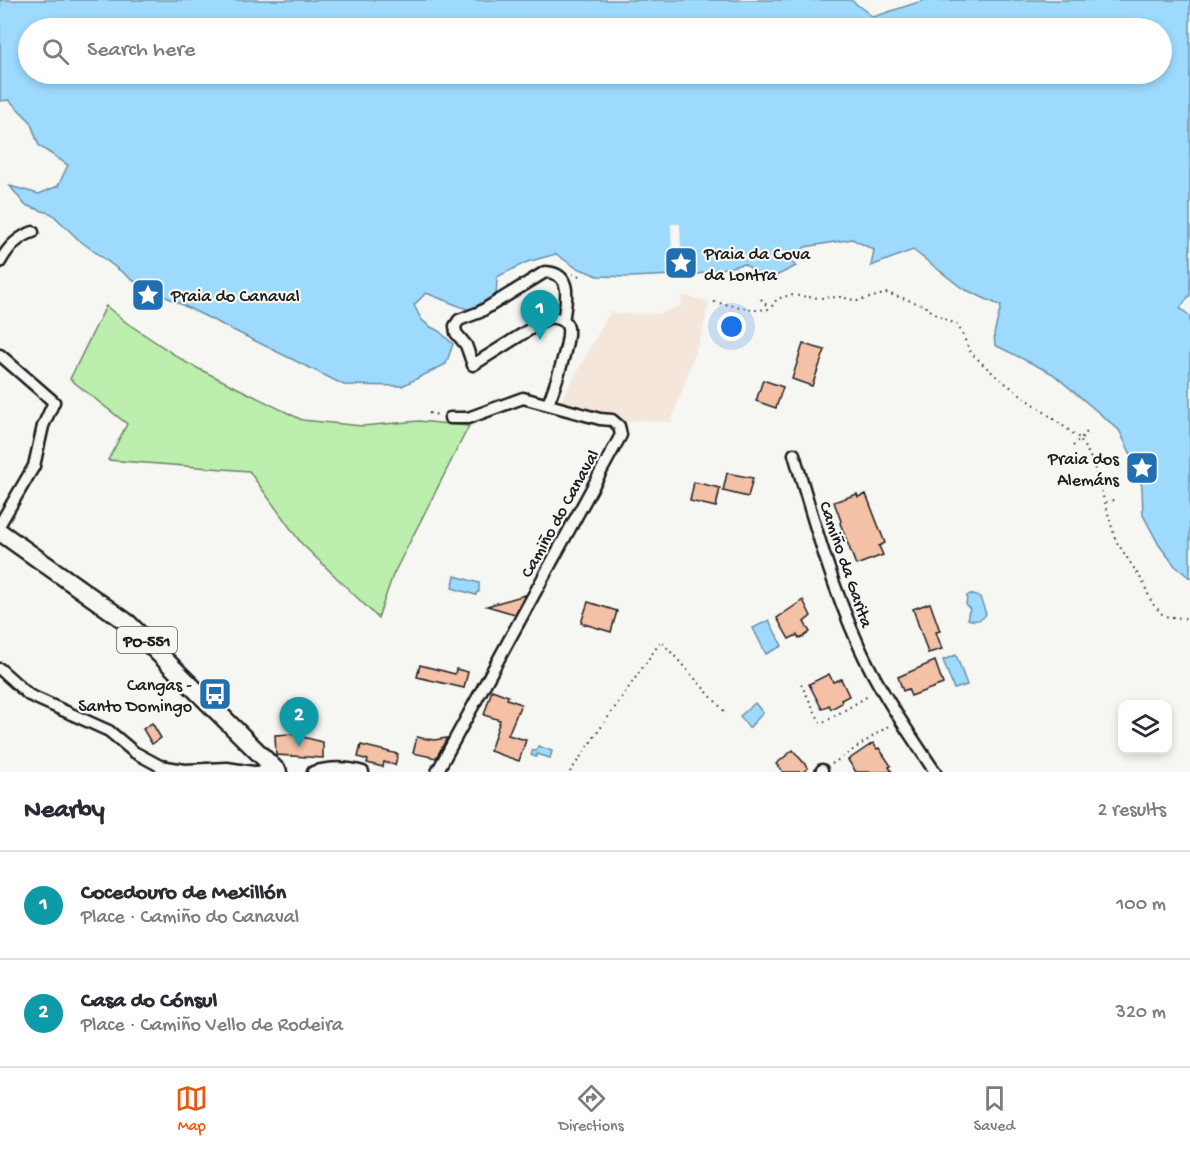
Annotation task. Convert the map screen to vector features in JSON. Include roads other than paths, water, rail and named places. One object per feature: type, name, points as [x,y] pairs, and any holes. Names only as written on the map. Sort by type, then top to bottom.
[{"type":"main road","name":"PO-551","points":[[0,532],[128,623],[280,771]]},
{"type":"street","points":[[0,262],[6,251],[21,236],[33,232]]},
{"type":"street","points":[[548,404],[559,374],[566,342],[568,327],[564,321],[556,317],[548,318],[473,365],[466,345],[456,333],[455,326],[459,320],[480,312],[544,272],[554,272],[563,279],[567,298],[564,321]]},
{"type":"street","points":[[0,354],[54,402],[43,426],[34,466],[0,524]]},
{"type":"street","name":"Camiño do Canaval","points":[[437,772],[621,435],[619,426],[612,420],[600,419],[523,398],[468,418],[450,418]]},
{"type":"street","name":"Camiño da Garita","points":[[794,454],[831,578],[860,647],[899,719],[935,772]]},
{"type":"street","points":[[0,669],[29,695],[109,731],[134,752],[160,766],[185,771],[227,768],[253,772],[280,771]]},
{"type":"street","points":[[314,772],[325,769],[352,769],[363,772]]},
{"type":"water","points":[[0,0],[851,0],[873,17],[925,0],[1190,0],[1190,295],[1180,308],[1190,316],[1190,578],[1175,566],[1159,545],[1143,515],[1142,487],[1137,467],[1119,430],[1053,374],[995,345],[994,334],[1001,306],[962,288],[913,250],[871,266],[874,250],[852,239],[805,247],[790,261],[796,266],[768,280],[744,264],[698,274],[598,276],[575,267],[556,254],[527,262],[497,277],[496,300],[469,310],[426,293],[414,305],[421,319],[453,344],[446,364],[402,386],[344,385],[134,281],[79,240],[52,214],[25,205],[10,186],[39,194],[58,186],[68,165],[39,146],[30,121],[9,100],[0,101]]},
{"type":"water","points":[[455,576],[479,583],[479,592],[476,595],[452,588]]},
{"type":"water","points":[[970,594],[980,597],[986,614],[981,619],[968,619],[970,609],[966,605],[967,596]]},
{"type":"water","points":[[769,620],[782,646],[766,654],[753,628]]},
{"type":"water","points":[[956,655],[967,685],[954,689],[943,660]]},
{"type":"water","points":[[755,703],[763,713],[749,728],[740,716]]},
{"type":"water","points":[[538,746],[552,751],[550,758],[537,754],[536,757],[531,755]]},
{"type":"place","name":"Praia da Cova da Lontra","points":[[681,263]]},
{"type":"place","name":"Praia do Canaval","points":[[148,295]]},
{"type":"place","name":"Cocedouro de Mexillón","points":[[540,340]]},
{"type":"place","name":"Praia dos Alemáns","points":[[1142,468]]},
{"type":"place","name":"Cangas - Santo Domingo","points":[[215,694]]},
{"type":"place","name":"Casa do Cónsul","points":[[299,747]]}]
